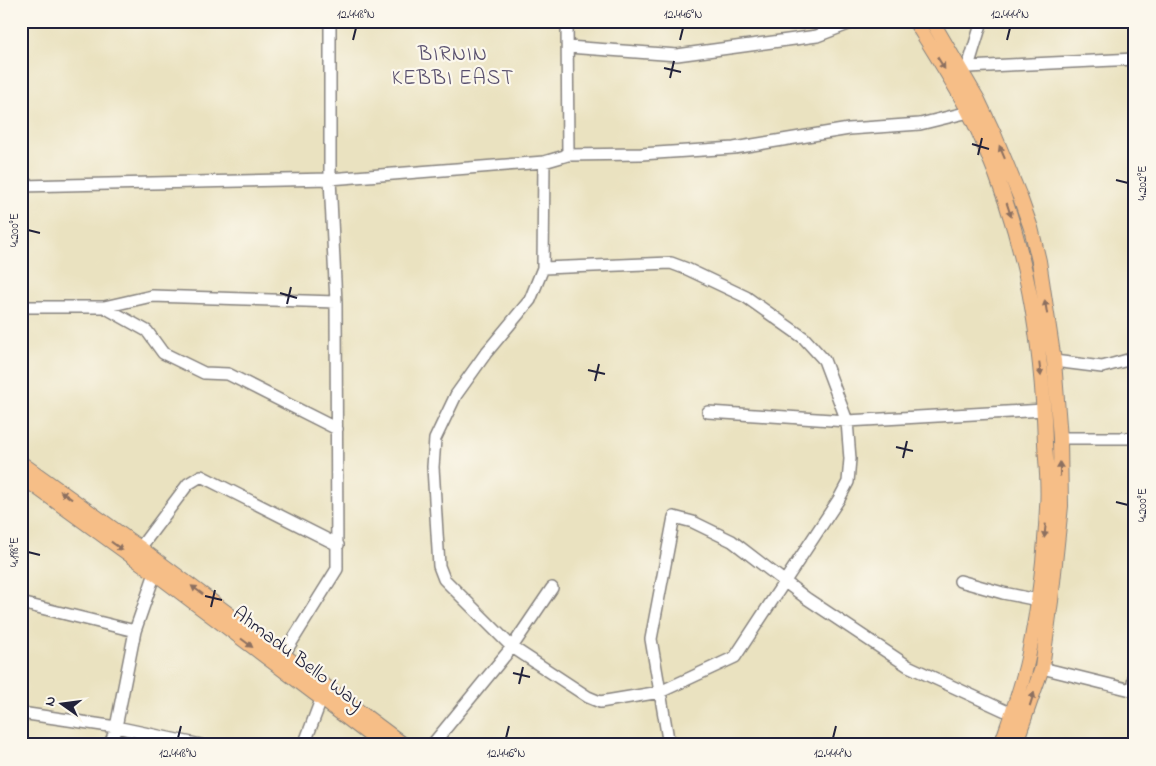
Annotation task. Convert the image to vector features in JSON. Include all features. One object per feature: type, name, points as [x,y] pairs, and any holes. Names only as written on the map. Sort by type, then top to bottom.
[{"type":"main road","points":[[915,21],[969,112],[1001,187],[1026,273],[1037,340],[1044,410],[1048,506],[1038,600],[1028,660],[1001,745]]},
{"type":"main road","points":[[932,21],[965,69],[1020,196],[1031,228],[1039,261],[1054,361],[1060,438],[1061,506],[1042,668],[1015,745]]},
{"type":"main road","points":[[21,462],[284,654],[404,745]]},
{"type":"main road","name":"Ahmadu Bello Way","points":[[21,476],[155,573],[383,745]]},
{"type":"street","points":[[284,654],[337,569],[336,302],[330,179],[330,21]]},
{"type":"street","points":[[567,21],[568,155]]},
{"type":"street","points":[[568,47],[677,55],[817,36],[856,21]]},
{"type":"street","points":[[982,21],[965,69],[1135,59]]},
{"type":"street","points":[[21,186],[330,179],[544,162],[568,155],[641,154],[734,148],[849,129],[920,124],[969,112]]},
{"type":"street","points":[[543,268],[671,263],[746,298],[804,338],[824,360],[847,421],[850,459],[848,482],[839,500],[735,657],[660,692],[600,702],[588,697],[512,647],[444,579],[439,566],[433,467],[435,439],[456,395],[486,353],[530,300],[543,268],[544,162]]},
{"type":"street","points":[[21,307],[104,307],[152,296],[336,302]]},
{"type":"street","points":[[104,307],[147,331],[163,353],[204,373],[228,374],[337,429]]},
{"type":"street","points":[[1054,361],[1102,367],[1135,358]]},
{"type":"street","points":[[708,412],[847,421],[1044,410]]},
{"type":"street","points":[[1060,438],[1135,438]]},
{"type":"street","points":[[140,548],[188,484],[201,476],[338,545]]},
{"type":"street","points":[[669,745],[651,639],[674,517],[693,522],[732,541],[858,635],[908,666],[1012,714]]},
{"type":"street","points":[[110,745],[116,727],[135,631],[155,573]]},
{"type":"street","points":[[960,581],[1038,600]]},
{"type":"street","points":[[432,745],[512,647],[552,588]]},
{"type":"street","points":[[21,603],[135,631]]},
{"type":"street","points":[[1042,668],[1133,690],[1135,670]]},
{"type":"street","points":[[304,745],[321,700]]},
{"type":"street","points":[[21,712],[116,727],[200,745]]},
{"type":"district","name":"BIRNIN KEBBI EAST","points":[[453,65]]}]
